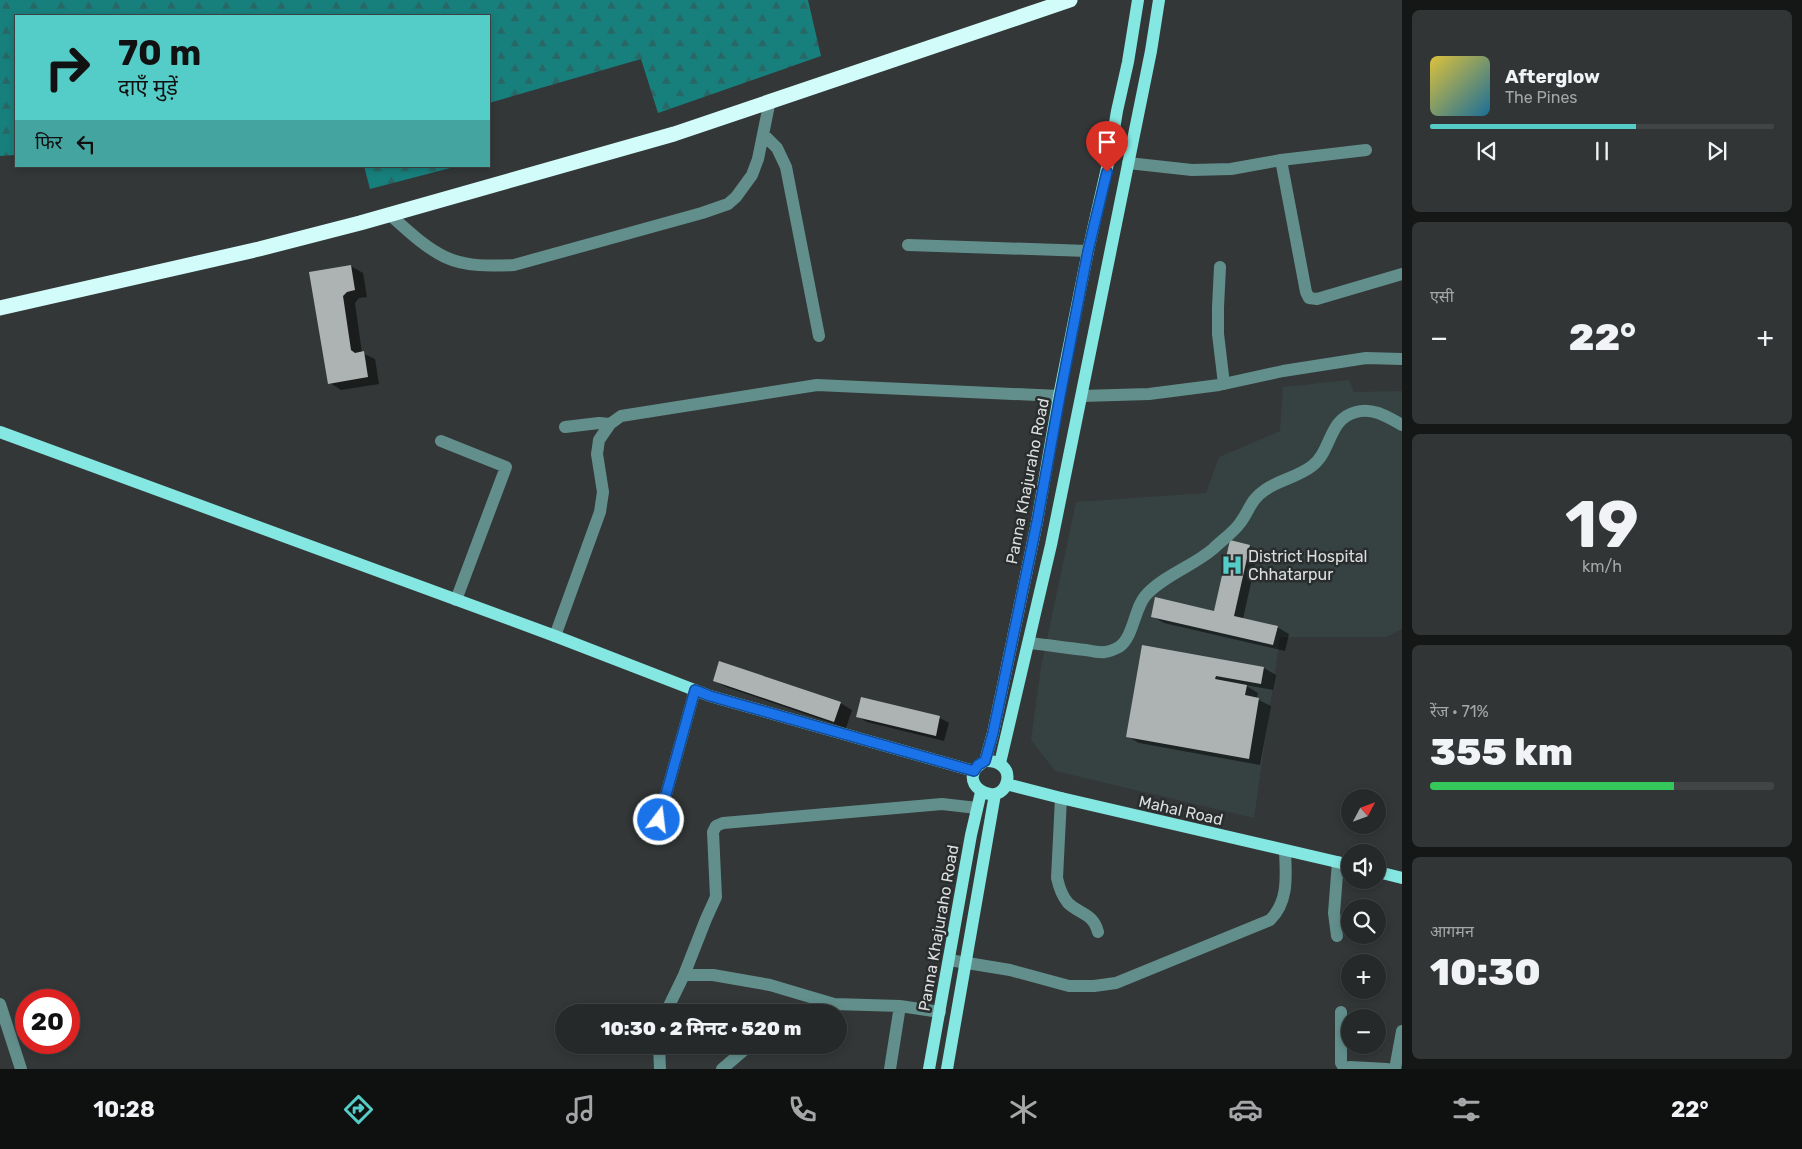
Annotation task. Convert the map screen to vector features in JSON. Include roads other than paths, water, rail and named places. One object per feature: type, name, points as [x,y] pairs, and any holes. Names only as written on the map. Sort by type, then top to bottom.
[{"type":"highway","points":[[0,308],[259,249],[674,134],[1070,0]]},
{"type":"main road","name":"Panna Khajuraho Road","points":[[985,761],[993,733],[1037,522],[1088,251],[1108,168],[1138,0]]},
{"type":"main road","points":[[1000,763],[1029,643],[1082,396],[1151,51],[1159,0]]},
{"type":"main road","points":[[0,432],[555,636],[695,690],[974,771]]},
{"type":"main road","points":[[992,760],[1000,763],[1005,769],[1007,776],[1006,784],[1002,790],[995,794],[988,795],[981,792],[975,786],[973,779],[974,771],[978,765],[985,761],[992,760]]},
{"type":"main road","name":"Mahal Road","points":[[1006,784],[1341,863]]},
{"type":"main road","name":"Panna Khajuraho Road","points":[[929,1069],[981,792]]},
{"type":"main road","name":"Panna Khajuraho Road","points":[[947,1069],[995,794]]},
{"type":"main road","points":[[1386,874],[1402,878]]},
{"type":"street","points":[[390,214],[418,240],[445,257],[488,266],[514,265],[728,204],[736,197],[752,175],[764,135],[770,100]]},
{"type":"street","points":[[764,135],[777,148],[786,167],[819,336]]},
{"type":"street","points":[[1128,163],[1192,170],[1231,169],[1281,160],[1366,150]]},
{"type":"street","points":[[1281,160],[1306,292],[1310,298],[1317,299],[1402,274]]},
{"type":"street","points":[[908,245],[1088,251]]},
{"type":"street","points":[[1220,267],[1218,334],[1224,384]]},
{"type":"street","points":[[1082,396],[1149,394],[1224,384],[1283,371],[1366,358],[1402,360]]},
{"type":"street","points":[[555,636],[600,512],[603,492],[597,454],[599,440],[610,424],[621,416],[816,385],[1060,396]]},
{"type":"street","points":[[1029,643],[1104,652],[1119,647],[1128,637],[1133,620],[1146,595],[1211,550],[1240,523],[1254,498],[1266,489],[1312,466],[1322,456],[1333,429],[1345,417],[1356,412],[1369,411],[1388,417],[1402,425]]},
{"type":"street","points":[[565,427],[600,423],[610,424]]},
{"type":"street","points":[[441,441],[506,467],[456,600]]},
{"type":"street","points":[[659,820],[695,690]]},
{"type":"street","points":[[1061,798],[1057,878],[1059,888],[1067,902],[1088,915],[1096,923],[1098,932]]},
{"type":"street","points":[[670,1004],[716,898],[713,832],[716,826],[723,823],[942,804],[977,808]]},
{"type":"street","points":[[949,960],[1010,970],[1069,986],[1094,986],[1116,983],[1270,920],[1283,903],[1286,878],[1285,851]]},
{"type":"street","points":[[1337,936],[1334,913],[1341,879]]},
{"type":"street","points":[[684,975],[713,975],[770,985],[834,1004]]},
{"type":"street","points":[[0,1004],[21,1069]]},
{"type":"street","points":[[847,1004],[900,1006],[940,1012]]},
{"type":"street","points":[[878,1069],[890,1069],[900,1006]]},
{"type":"street","points":[[1395,1069],[1402,1031]]},
{"type":"street","points":[[659,1054],[660,1069]]},
{"type":"street","points":[[722,1069],[740,1054]]},
{"type":"street","points":[[1341,1054],[1341,1063],[1346,1069],[1350,1067],[1387,1069]]},
{"type":"place","name":"District Hospital Chhatarpur","points":[[1232,565]]}]
